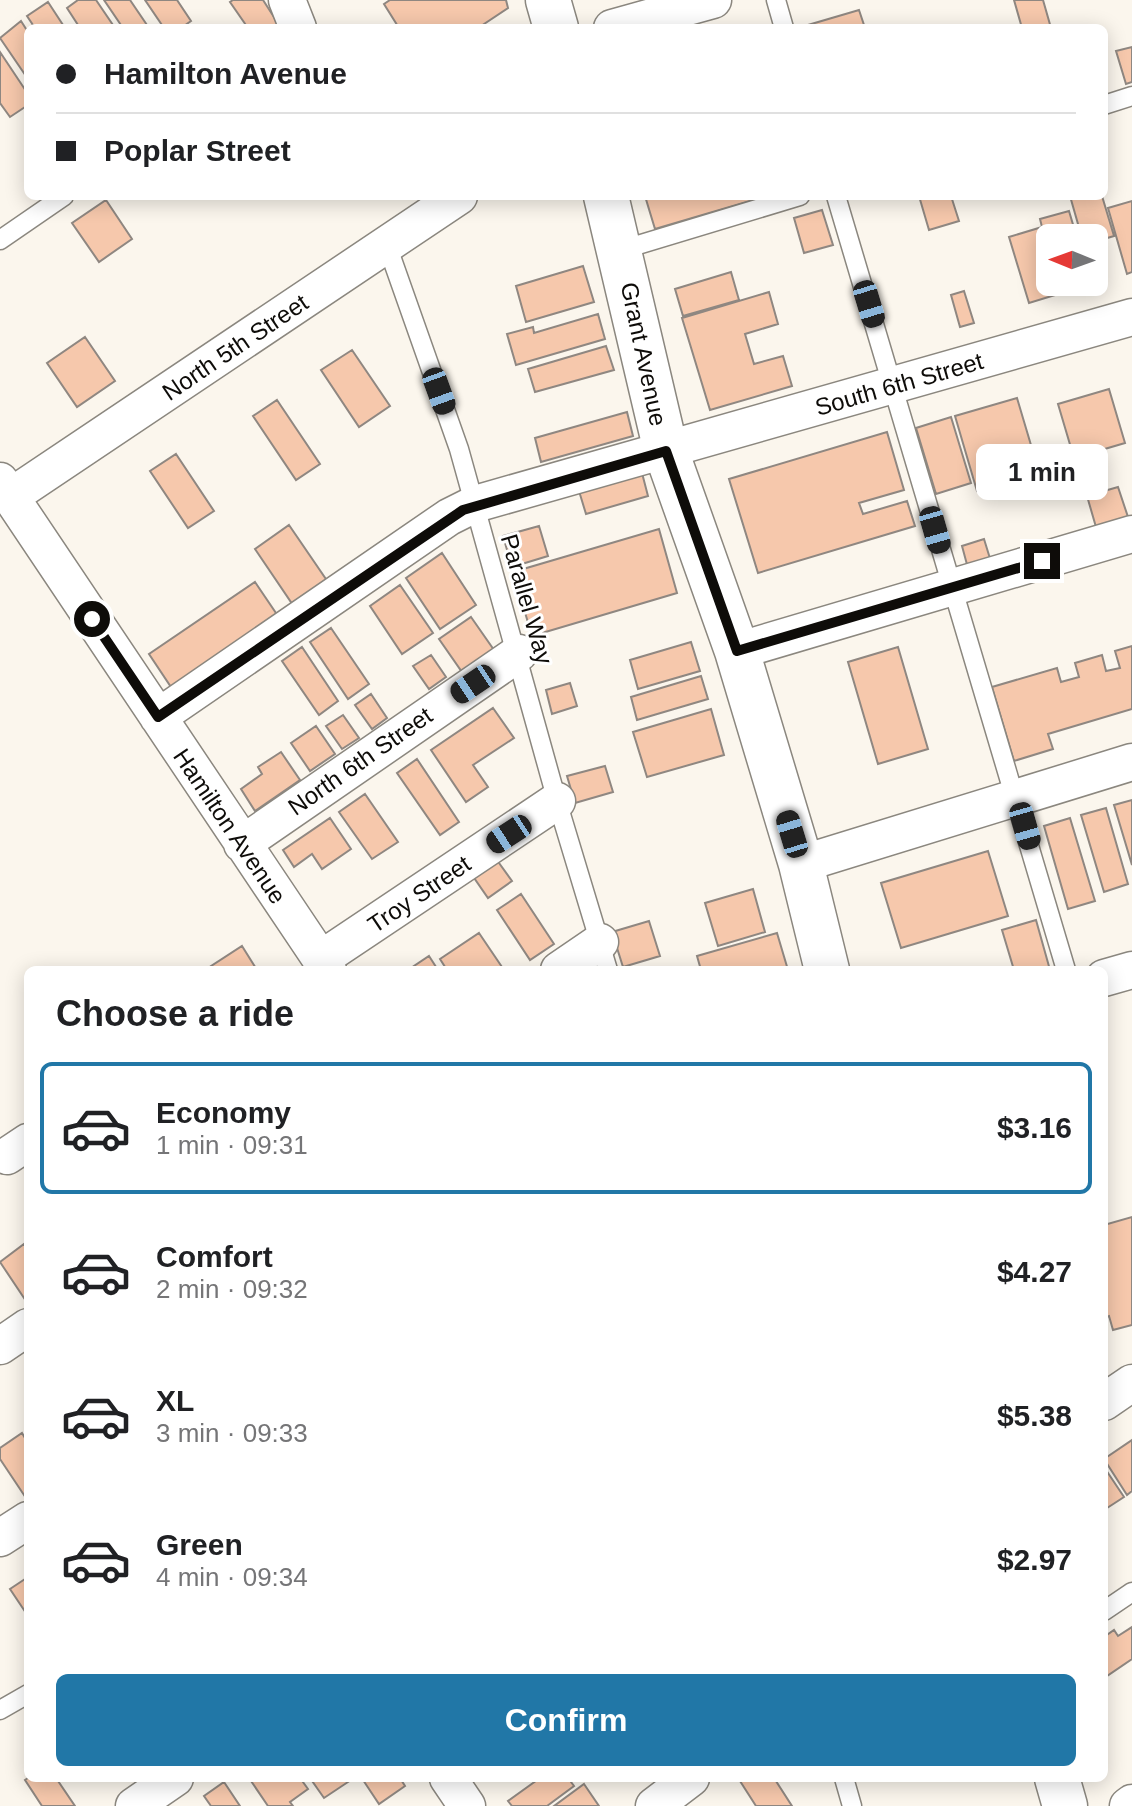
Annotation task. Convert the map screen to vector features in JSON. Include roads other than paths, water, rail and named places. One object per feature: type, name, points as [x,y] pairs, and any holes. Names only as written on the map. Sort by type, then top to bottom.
[{"type":"street","points":[[287,0],[296,24]]},
{"type":"street","points":[[548,0],[555,24]]},
{"type":"street","points":[[626,24],[713,0]]},
{"type":"street","name":"North 5th Street","points":[[5,489],[453,200]]},
{"type":"street","name":"Grant Avenue","points":[[607,200],[666,451],[737,651],[801,864],[826,966]]},
{"type":"street","name":"South 6th Street","points":[[666,451],[1132,317]]},
{"type":"street","points":[[158,717],[449,517],[475,504],[666,451]]},
{"type":"street","name":"Hamilton Avenue","points":[[5,489],[242,844],[316,964]]},
{"type":"street","points":[[737,651],[1132,534]]},
{"type":"street","name":"North 6th Street","points":[[242,844],[519,653]]},
{"type":"street","points":[[801,864],[1132,762]]},
{"type":"street","name":"Troy Street","points":[[316,964],[557,801]]},
{"type":"street","points":[[572,966],[604,956]]},
{"type":"street","points":[[1108,977],[1132,970]]},
{"type":"street","points":[[0,1346],[24,1330]]},
{"type":"street","points":[[1108,1399],[1132,1383]]},
{"type":"street","points":[[0,1538],[24,1523]]},
{"type":"street","points":[[134,1806],[169,1782]]},
{"type":"street","points":[[451,1782],[467,1806]]},
{"type":"street","points":[[654,1806],[686,1782]]},
{"type":"street","points":[[1058,1782],[1065,1806]]},
{"type":"lane","points":[[776,0],[783,24]]},
{"type":"lane","points":[[1108,104],[1132,96]]},
{"type":"lane","points":[[0,240],[58,200]]},
{"type":"lane","points":[[621,250],[787,200]]},
{"type":"lane","points":[[837,200],[1065,966]]},
{"type":"lane","name":"Parallel Way","points":[[387,245],[475,504],[519,653],[557,801],[604,956]]},
{"type":"lane","points":[[1108,1608],[1132,1592]]},
{"type":"lane","points":[[0,1710],[24,1696]]},
{"type":"lane","points":[[845,1782],[852,1806]]}]
